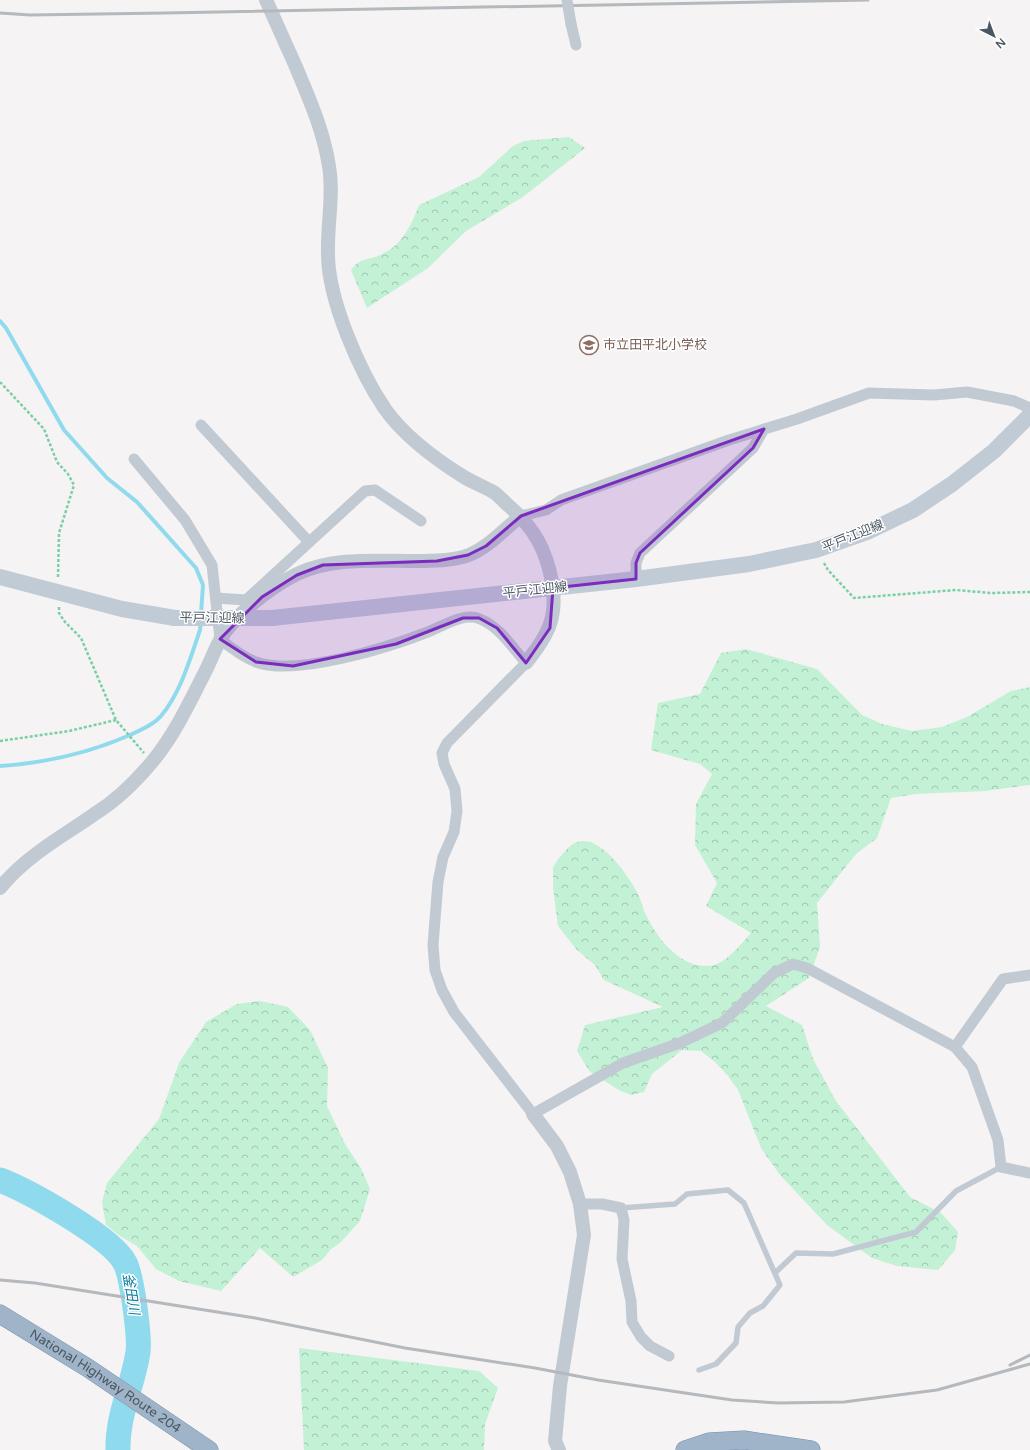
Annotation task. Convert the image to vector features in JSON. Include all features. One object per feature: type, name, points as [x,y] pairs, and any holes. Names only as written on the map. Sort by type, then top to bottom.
[{"type":"highway","name":"National Highway Route 204","points":[[0,1314],[88,1368],[209,1450]]},
{"type":"highway","points":[[685,1450],[709,1442],[744,1440],[811,1450]]},
{"type":"main road","name":"平戸江迎線","points":[[0,577],[122,609],[175,618],[272,618],[636,579],[749,564],[816,550],[867,532],[913,510],[952,484],[994,451],[1030,415]]},
{"type":"street","points":[[266,0],[320,124],[330,166],[332,189],[328,255],[332,286],[343,322],[368,380],[386,410],[427,452],[465,478],[495,494],[521,516],[540,541],[550,568],[553,588],[550,628],[539,647],[526,663],[446,743],[442,753],[444,764],[455,788],[457,811],[454,832],[443,857],[438,882],[433,945],[435,970],[442,990],[454,1012],[557,1146],[567,1166],[580,1204],[584,1235],[560,1386],[555,1441],[558,1450]]},
{"type":"street","points":[[567,0],[576,45]]},
{"type":"street","points":[[0,888],[18,867],[37,852],[98,812],[126,789],[152,762],[183,714],[220,639],[237,620],[262,597],[296,575],[323,565],[364,561],[437,561],[468,556],[486,546],[521,516],[546,510],[561,500],[764,429],[798,419],[868,393],[934,395],[967,392],[1014,401],[1030,408]]},
{"type":"street","points":[[201,425],[309,542]]},
{"type":"street","points":[[636,579],[636,563],[640,552],[753,448],[764,429]]},
{"type":"street","points":[[134,459],[185,520],[212,565],[220,639],[235,651],[256,662],[275,666],[293,666],[325,661],[396,644],[463,618],[479,618],[497,628],[526,663]]},
{"type":"street","points":[[216,598],[246,600],[365,491],[375,490],[421,521]]},
{"type":"street","points":[[533,1114],[623,1063],[680,1043],[722,1023],[774,973],[793,964],[807,968],[955,1047],[972,1067],[998,1140],[1001,1167],[1030,1173]]},
{"type":"street","points":[[955,1047],[1003,979],[1030,976]]},
{"type":"street","points":[[580,1204],[602,1204],[621,1208],[624,1220],[622,1259],[631,1301],[632,1322],[641,1337],[650,1346],[669,1356]]},
{"type":"lane","points":[[776,1272],[796,1253],[833,1254],[916,1232],[956,1191],[1001,1167]]},
{"type":"lane","points":[[621,1208],[675,1204],[687,1194],[728,1190],[744,1203],[776,1272],[780,1285],[763,1306],[750,1313],[738,1327],[736,1342],[716,1364],[700,1370]]},
{"type":"path","points":[[0,382],[44,429],[57,462],[68,474],[74,486],[59,533],[57,593],[59,613],[81,638],[116,720],[152,762]]},
{"type":"path","points":[[816,550],[828,570],[854,598],[956,590],[992,593],[1030,592]]},
{"type":"path","points":[[0,741],[69,731],[116,720]]},
{"type":"highlighted area","points":[[764,429],[753,448],[640,553],[636,563],[636,579],[553,588],[550,628],[526,663],[497,628],[479,618],[463,618],[396,644],[293,666],[256,662],[220,639],[262,597],[297,575],[323,565],[437,561],[468,555],[486,546],[521,516]]},
{"type":"green space","points":[[569,137],[585,148],[523,197],[466,231],[428,268],[367,308],[351,270],[361,261],[380,255],[400,241],[413,220],[419,205],[479,177],[513,146],[524,141]]},
{"type":"green space","points":[[746,649],[817,669],[862,715],[882,724],[912,731],[942,727],[967,717],[1011,691],[1030,687],[1030,785],[985,791],[915,794],[891,798],[877,838],[856,854],[817,903],[820,947],[809,978],[766,1006],[802,1025],[813,1059],[836,1101],[910,1197],[941,1213],[958,1232],[955,1250],[938,1270],[897,1266],[872,1258],[827,1225],[780,1175],[761,1148],[738,1090],[715,1062],[701,1051],[682,1050],[652,1074],[644,1092],[631,1095],[619,1090],[590,1072],[577,1051],[585,1025],[663,1007],[604,980],[595,965],[577,950],[558,926],[553,888],[553,867],[570,846],[582,841],[592,843],[601,848],[610,856],[619,865],[632,884],[646,915],[659,937],[678,956],[693,964],[711,966],[717,964],[731,954],[751,933],[706,906],[717,883],[695,845],[696,804],[712,774],[700,764],[651,750],[658,703],[700,694],[721,653]]},
{"type":"green space","points":[[260,1001],[288,1007],[310,1030],[328,1068],[327,1106],[345,1144],[361,1168],[370,1189],[360,1221],[340,1243],[331,1249],[322,1260],[293,1277],[260,1248],[221,1291],[179,1281],[156,1269],[137,1246],[120,1236],[106,1225],[102,1202],[107,1183],[159,1119],[179,1063],[206,1022],[237,1004]]},
{"type":"green space","points":[[299,1348],[479,1371],[498,1388],[485,1424],[484,1450],[304,1450]]},
{"type":"waterway","points":[[0,321],[6,328],[64,430],[107,478],[137,502],[196,568],[203,585],[201,614]]},
{"type":"waterway","points":[[0,766],[50,760],[83,752],[130,735],[154,722],[161,716],[174,697],[189,664],[200,630],[201,621]]},
{"type":"waterway","name":"釜田川","points":[[0,1180],[30,1194],[87,1228],[117,1252],[125,1263],[133,1293],[137,1321],[138,1352],[120,1425],[118,1450]]},
{"type":"railway","points":[[0,13],[30,15],[165,13],[868,0]]},
{"type":"railway","points":[[0,1280],[35,1283],[255,1318],[405,1348],[535,1368],[598,1380],[732,1400],[778,1403],[844,1402],[937,1390],[1030,1364]]},
{"type":"railway","points":[[1010,1365],[1030,1355]]},
{"type":"place","name":"市立田平北小学校","points":[[589,345]]}]
